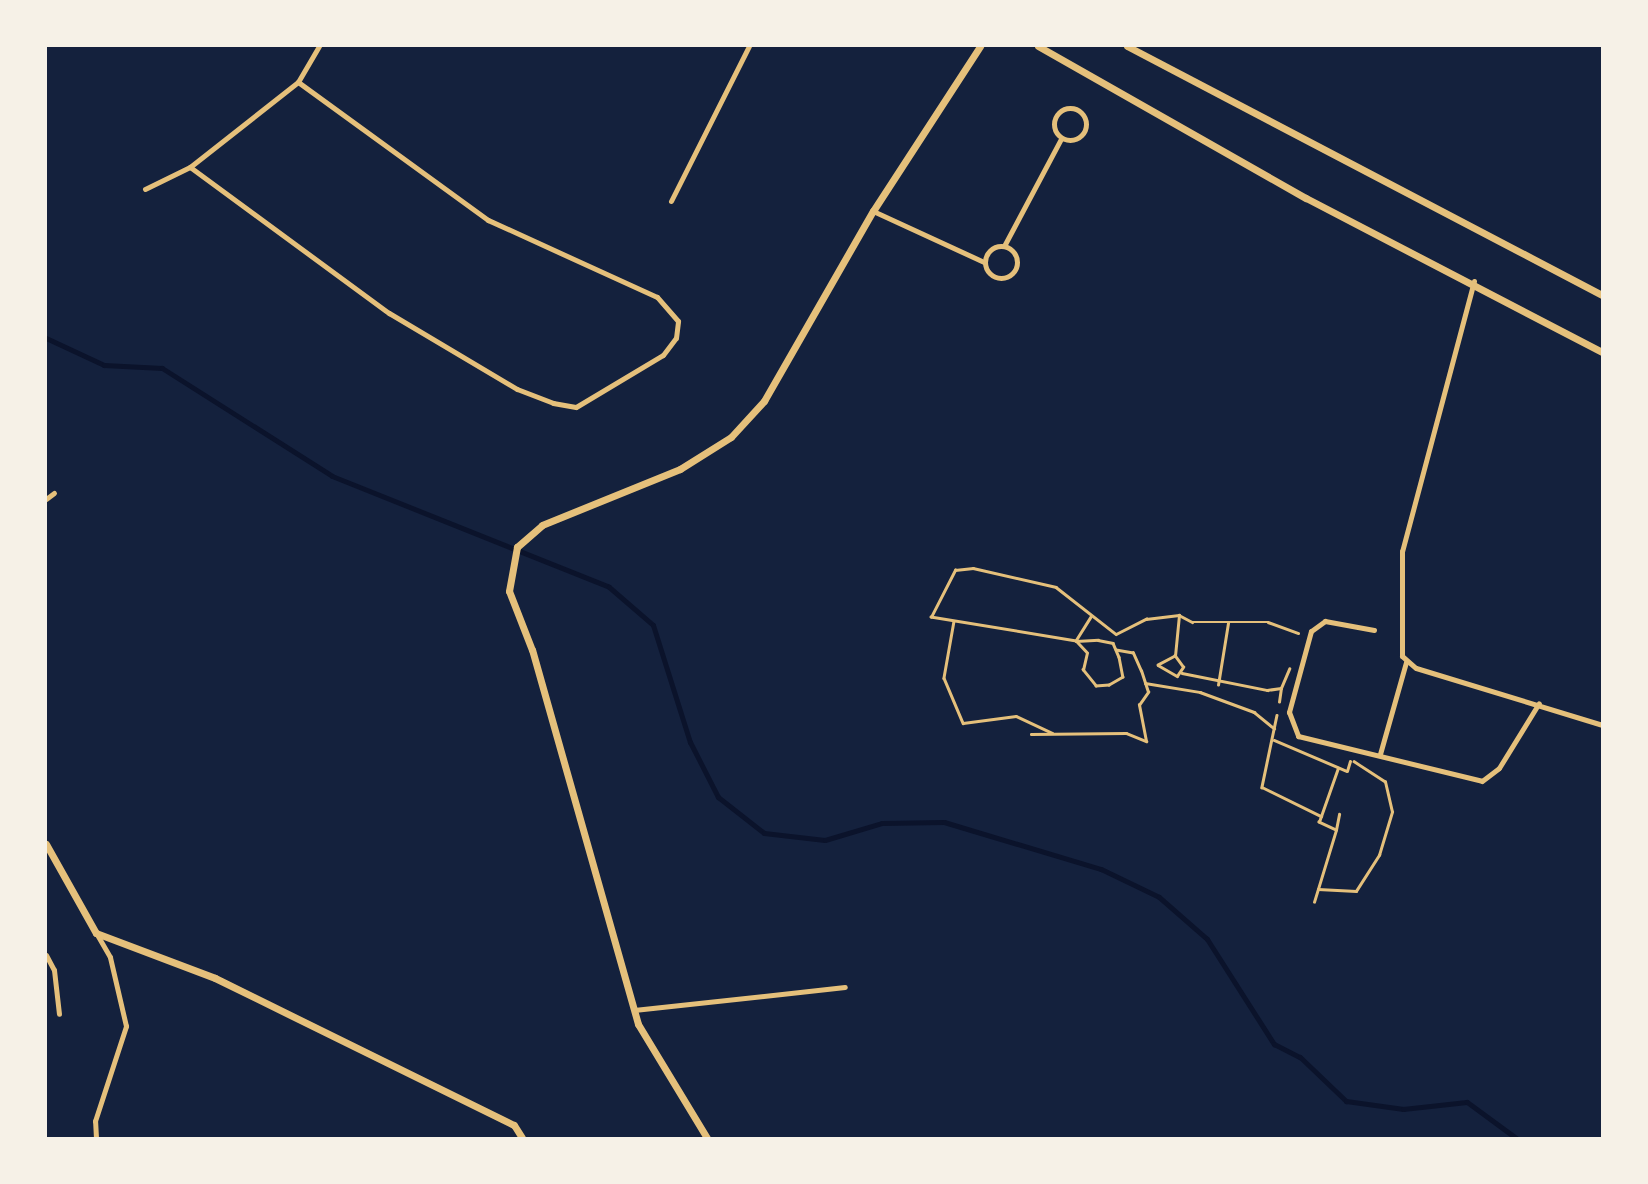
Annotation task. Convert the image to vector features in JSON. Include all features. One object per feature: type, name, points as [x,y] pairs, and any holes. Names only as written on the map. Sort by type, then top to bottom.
[{"type":"street","points":[[707,1139],[634,1010],[532,650],[509,591],[517,547],[542,525],[680,469],[731,437],[790,363],[873,211],[980,46]]},
{"type":"street","points":[[1038,46],[1306,198],[1474,281],[1602,352]]},
{"type":"street","points":[[1127,46],[1602,295]]},
{"type":"street","points":[[46,844],[96,933],[215,978],[514,1125],[522,1139]]},
{"type":"lane","points":[[145,189],[190,167],[298,82],[319,46]]},
{"type":"lane","points":[[671,201],[749,46]]},
{"type":"lane","points":[[190,167],[389,313],[517,389],[553,403],[576,407],[663,355],[676,338],[678,321],[657,298],[488,220],[298,82]]},
{"type":"lane","points":[[1069,108],[1082,112],[1085,132],[1074,140],[1061,138],[1053,127],[1057,114],[1069,108]]},
{"type":"lane","points":[[1004,246],[1061,138]]},
{"type":"lane","points":[[873,211],[984,262],[994,277],[1011,275],[1017,258],[1004,246],[993,247],[984,262]]},
{"type":"lane","points":[[1380,754],[1406,663],[1400,647],[1402,551],[1474,281]]},
{"type":"lane","points":[[46,499],[54,494]]},
{"type":"lane","points":[[1374,630],[1325,621],[1311,631],[1289,712],[1291,728],[1312,743],[1380,754],[1482,781],[1499,768],[1539,703]]},
{"type":"lane","points":[[1406,663],[1602,725]]},
{"type":"lane","points":[[96,933],[110,957],[126,1026],[95,1121],[96,1139]]},
{"type":"lane","points":[[46,955],[54,971],[59,1014]]},
{"type":"lane","points":[[634,1010],[845,987]]},
{"type":"path","points":[[1031,734],[1126,733],[1146,741],[1139,705],[1147,692],[1133,653],[1116,650],[1098,640],[1076,642],[931,617],[955,570],[974,568],[1056,587],[1116,634],[1146,619],[1179,615],[1228,623],[1268,622],[1298,632],[1298,645]]},
{"type":"path","points":[[1179,615],[1175,656],[1182,673]]},
{"type":"path","points":[[1076,642],[1091,617]]},
{"type":"path","points":[[954,621],[944,678],[963,723],[1016,716],[1052,733]]},
{"type":"path","points":[[1218,685],[1228,623]]},
{"type":"path","points":[[1076,642],[1087,653],[1087,680],[1096,686],[1123,677],[1116,650]]},
{"type":"path","points":[[1175,656],[1158,665],[1167,674],[1182,673],[1218,685],[1281,688],[1296,657]]},
{"type":"path","points":[[1145,683],[1200,692],[1242,713],[1254,712],[1275,730]]},
{"type":"path","points":[[1318,889],[1356,891],[1379,855],[1392,812],[1385,782],[1365,763],[1362,770],[1351,759],[1347,771],[1274,740],[1262,786],[1321,816]]},
{"type":"path","points":[[1336,830],[1319,822],[1338,768]]},
{"type":"path","points":[[1314,902],[1339,814]]},
{"type":"waterway","points":[[46,338],[104,365],[162,368],[332,476],[609,587],[653,625],[690,742],[718,797],[764,833],[825,840],[882,823],[944,822],[1101,869],[1159,897],[1207,939],[1274,1044],[1300,1057],[1346,1101],[1403,1109],[1467,1102],[1516,1138]]}]
